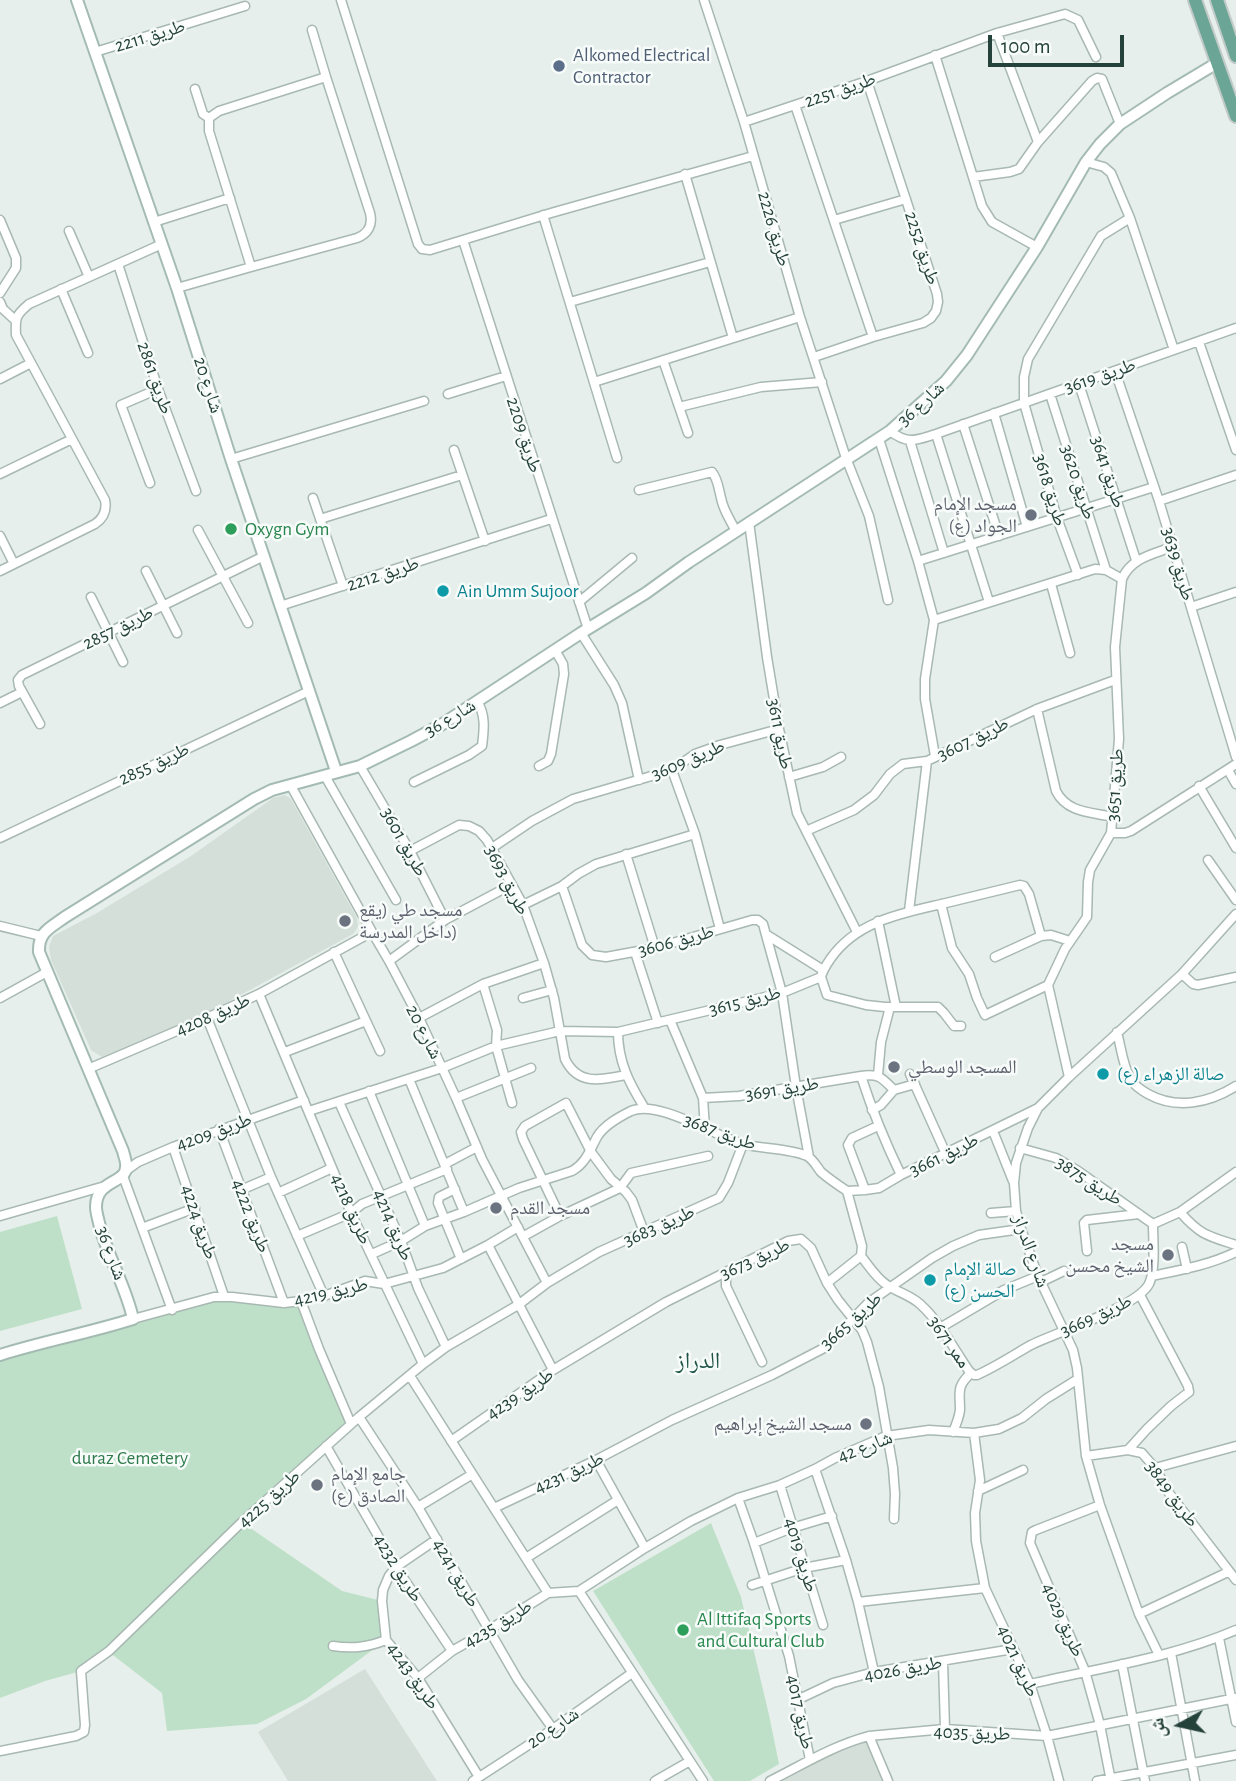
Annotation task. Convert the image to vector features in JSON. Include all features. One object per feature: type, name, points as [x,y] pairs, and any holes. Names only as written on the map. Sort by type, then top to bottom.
[{"type":"main road","points":[[1195,0],[1236,116]]},
{"type":"main road","points":[[1217,0],[1232,37],[1236,56]]},
{"type":"street","name":"شارع 20","points":[[77,0],[177,288],[309,691],[330,774]]},
{"type":"street","points":[[341,0],[418,244],[422,249],[430,250],[753,156]]},
{"type":"street","name":"طريق 2226","points":[[704,0],[744,122],[800,317],[846,458]]},
{"type":"street","name":"طريق 2211","points":[[95,52],[245,6]]},
{"type":"street","name":"طريق 2251","points":[[744,122],[867,81],[997,33],[1066,13],[1078,20],[1096,57]]},
{"type":"street","points":[[177,288],[357,238],[369,228],[370,213],[312,30]]},
{"type":"street","points":[[997,33],[1038,142]]},
{"type":"street","points":[[935,55],[982,206],[992,222],[1037,247]]},
{"type":"street","name":"شارع 36","points":[[41,936],[65,917],[254,799],[272,790],[360,765],[411,741],[646,593],[748,522],[890,431],[946,381],[960,364],[1037,247],[1086,162],[1100,144],[1121,124],[1217,63]]},
{"type":"street","points":[[209,118],[219,111],[326,77]]},
{"type":"street","points":[[973,177],[1019,169],[1038,142],[1097,78],[1102,79],[1121,124]]},
{"type":"street","name":"طريق 2252","points":[[814,357],[923,323],[934,315],[937,307],[937,294],[867,81]]},
{"type":"street","points":[[195,89],[203,114],[209,118]]},
{"type":"street","points":[[795,105],[873,337]]},
{"type":"street","points":[[209,118],[209,131],[251,267]]},
{"type":"street","points":[[1086,162],[1104,167],[1111,173],[1130,218],[1174,351]]},
{"type":"street","points":[[685,174],[733,338]]},
{"type":"street","points":[[154,222],[230,198]]},
{"type":"street","name":"طريق 2252","points":[[834,220],[906,199]]},
{"type":"street","points":[[544,215],[617,458]]},
{"type":"street","name":"طريق 3618","points":[[1078,575],[1057,517],[1024,403],[1024,377],[1028,359],[1101,236],[1130,218]]},
{"type":"street","points":[[0,220],[16,258],[16,268],[0,293]]},
{"type":"street","points":[[69,231],[89,277]]},
{"type":"street","name":"طريق 2209","points":[[463,240],[579,602],[584,631]]},
{"type":"street","points":[[0,571],[95,524],[105,514],[106,509],[104,500],[16,335],[15,320],[19,312],[29,304],[162,244]]},
{"type":"street","points":[[570,302],[710,262]]},
{"type":"street","name":"طريق 2861","points":[[118,264],[158,389],[195,491]]},
{"type":"street","points":[[61,289],[88,353]]},
{"type":"street","points":[[0,302],[15,320]]},
{"type":"street","points":[[594,382],[800,317]]},
{"type":"street","name":"طريق 3619","points":[[910,441],[1236,328]]},
{"type":"street","points":[[1199,342],[1236,450]]},
{"type":"street","points":[[663,360],[688,433]]},
{"type":"street","points":[[0,379],[32,363]]},
{"type":"street","name":"طريق 3639","points":[[1115,371],[1160,501],[1236,757]]},
{"type":"street","points":[[448,394],[506,376]]},
{"type":"street","points":[[679,407],[761,387],[822,382]]},
{"type":"street","name":"طريق 3641","points":[[1079,384],[1136,560]]},
{"type":"street","points":[[150,483],[121,405],[158,389]]},
{"type":"street","name":"طريق 3620","points":[[1050,394],[1106,570]]},
{"type":"street","points":[[231,459],[424,401]]},
{"type":"street","points":[[994,414],[1027,527]]},
{"type":"street","points":[[964,424],[999,536]]},
{"type":"street","points":[[890,431],[899,438],[910,441],[944,553]]},
{"type":"street","points":[[936,434],[989,602]]},
{"type":"street","points":[[0,474],[72,439]]},
{"type":"street","points":[[879,439],[934,620],[925,679],[931,759],[909,911]]},
{"type":"street","points":[[454,450],[485,541]]},
{"type":"street","points":[[846,458],[869,516],[888,600]]},
{"type":"street","points":[[639,490],[712,472],[727,516],[736,531]]},
{"type":"street","points":[[320,519],[463,475]]},
{"type":"street","points":[[1160,501],[1236,475]]},
{"type":"street","points":[[918,561],[1154,487]]},
{"type":"street","points":[[313,498],[344,586]]},
{"type":"street","name":"طريق 2212","points":[[281,606],[551,519]]},
{"type":"street","name":"طريق 3611","points":[[748,522],[766,657],[797,813],[857,932]]},
{"type":"street","points":[[198,530],[248,623]]},
{"type":"street","points":[[0,536],[15,564]]},
{"type":"street","points":[[1136,560],[1172,547]]},
{"type":"street","name":"طريق 2857","points":[[22,692],[18,680],[22,676],[264,556]]},
{"type":"street","points":[[579,602],[632,558]]},
{"type":"street","name":"طريق 3651","points":[[1048,985],[1065,949],[1087,917],[1090,870],[1111,833],[1119,739],[1115,680],[1117,616],[1122,579],[1136,560]]},
{"type":"street","points":[[934,620],[1095,569],[1106,570],[1122,579]]},
{"type":"street","points":[[146,570],[177,633]]},
{"type":"street","points":[[1051,584],[1070,653]]},
{"type":"street","points":[[1191,607],[1236,592]]},
{"type":"street","points":[[91,597],[123,662]]},
{"type":"street","name":"طريق 3609","points":[[584,631],[622,703],[639,780]]},
{"type":"street","points":[[539,766],[548,761],[551,754],[564,674],[564,664],[555,650]]},
{"type":"street","name":"طريق 3607","points":[[806,831],[855,810],[874,795],[895,769],[903,764],[931,759],[1037,709],[1115,680]]},
{"type":"street","name":"طريق 2855","points":[[0,838],[309,691]]},
{"type":"street","points":[[0,703],[22,692],[40,724]]},
{"type":"street","points":[[414,782],[482,746],[483,710],[477,701]]},
{"type":"street","points":[[1037,709],[1059,798],[1073,808],[1113,817]]},
{"type":"street","name":"طريق 3609","points":[[492,848],[532,821],[573,799],[673,770],[695,754],[779,729]]},
{"type":"street","points":[[789,777],[823,767],[841,757]]},
{"type":"street","name":"طريق 3601","points":[[360,765],[410,851],[445,920]]},
{"type":"street","points":[[1111,833],[1131,831],[1232,767],[1236,784]]},
{"type":"street","points":[[673,770],[695,834],[720,929]]},
{"type":"street","points":[[330,774],[396,900]]},
{"type":"street","name":"شارع 20","points":[[291,786],[419,1018],[477,1147],[548,1283]]},
{"type":"street","points":[[1199,786],[1236,848]]},
{"type":"street","name":"طريق 3693","points":[[410,851],[459,825],[480,831],[523,905],[552,990],[560,1031]]},
{"type":"street","points":[[523,905],[562,886],[590,866],[695,834]]},
{"type":"street","points":[[626,855],[655,948]]},
{"type":"street","points":[[1208,860],[1236,900]]},
{"type":"street","points":[[389,961],[445,920],[511,885]]},
{"type":"street","name":"طريق 3606","points":[[562,886],[580,940],[588,952],[601,957],[655,948],[755,920],[763,924],[767,935]]},
{"type":"street","name":"طريق 3615","points":[[442,1068],[496,1046],[560,1031],[618,1032],[782,993],[822,973],[836,951],[857,932],[878,921],[909,911],[1020,886],[1024,886],[1029,894],[1041,936]]},
{"type":"street","points":[[941,904],[952,948],[969,974],[985,1015],[1048,985],[1069,1077]]},
{"type":"street","name":"شارع الدراز","points":[[1159,1655],[1139,1614],[1100,1505],[1086,1456],[1073,1350],[1020,1229],[1014,1183],[1016,1163],[1038,1108],[1182,974],[1236,914]]},
{"type":"street","points":[[878,921],[893,1007],[881,1042],[878,1075],[894,1090]]},
{"type":"street","points":[[0,926],[41,936],[39,952],[123,1151],[125,1173],[172,1310]]},
{"type":"street","name":"طريق 4208","points":[[88,1069],[259,993],[372,932]]},
{"type":"street","points":[[767,935],[822,973],[827,995],[866,1005],[938,1007],[954,1026],[961,1026]]},
{"type":"street","points":[[767,935],[782,993],[809,1157],[823,1173],[848,1191],[862,1246],[861,1256],[827,1283]]},
{"type":"street","points":[[995,957],[1041,936],[1051,935],[1070,941]]},
{"type":"street","points":[[334,952],[380,1051]]},
{"type":"street","points":[[635,952],[658,1023]]},
{"type":"street","points":[[419,1018],[483,984],[544,963]]},
{"type":"street","points":[[0,998],[47,972]]},
{"type":"street","points":[[1182,974],[1198,985],[1236,978]]},
{"type":"street","points":[[483,984],[497,1030],[496,1046],[512,1103]]},
{"type":"street","points":[[523,998],[552,990]]},
{"type":"street","name":"طريق 4218","points":[[259,993],[351,1213],[423,1364]]},
{"type":"street","points":[[207,1018],[271,1177],[324,1296]]},
{"type":"street","points":[[670,1020],[703,1098],[705,1129]]},
{"type":"street","points":[[285,1052],[366,1021]]},
{"type":"street","points":[[560,1031],[565,1059],[569,1068],[578,1075],[603,1079],[625,1075]]},
{"type":"street","points":[[372,1255],[425,1226],[578,1168],[605,1127],[633,1110],[644,1107],[625,1075],[618,1032]]},
{"type":"street","points":[[1117,1032],[1131,1080],[1151,1096],[1182,1104],[1199,1102],[1236,1086]]},
{"type":"street","points":[[309,1111],[442,1068]]},
{"type":"street","points":[[456,1098],[531,1068]]},
{"type":"street","points":[[910,1074],[946,1154]]},
{"type":"street","name":"طريق 3691","points":[[703,1098],[739,1096],[878,1075]]},
{"type":"street","points":[[861,1076],[878,1126],[901,1175]]},
{"type":"street","points":[[409,1079],[464,1212]]},
{"type":"street","points":[[872,1110],[881,1105],[894,1090],[915,1084]]},
{"type":"street","points":[[369,1091],[425,1226]]},
{"type":"street","name":"طريق 4209","points":[[125,1173],[138,1163],[173,1147],[304,1100]]},
{"type":"street","name":"طريق 4214","points":[[339,1102],[401,1241],[429,1315],[446,1347]]},
{"type":"street","points":[[560,1216],[521,1132],[525,1126],[566,1103],[591,1152],[611,1179],[632,1200],[644,1232]]},
{"type":"street","name":"طريق 3687","points":[[644,1107],[669,1113],[743,1144],[809,1157]]},
{"type":"street","name":"طريق 3661","points":[[848,1191],[878,1188],[1038,1108]]},
{"type":"street","points":[[865,1190],[848,1145],[852,1139],[878,1126]]},
{"type":"street","name":"طريق 4222","points":[[219,1129],[284,1303]]},
{"type":"street","points":[[993,1131],[1014,1183]]},
{"type":"street","name":"طريق 3683","points":[[548,1283],[599,1252],[719,1198],[728,1183],[743,1144]]},
{"type":"street","name":"طريق 4224","points":[[173,1147],[224,1296]]},
{"type":"street","points":[[297,1236],[446,1167],[477,1147]]},
{"type":"street","name":"طريق 3875","points":[[1020,1148],[1056,1158],[1153,1224]]},
{"type":"street","points":[[524,1236],[620,1188],[631,1173],[708,1156]]},
{"type":"street","points":[[278,1193],[332,1168]]},
{"type":"street","points":[[1236,1172],[1180,1212],[1153,1224],[1152,1276],[1220,1260],[1236,1252]]},
{"type":"street","points":[[0,1216],[105,1186],[125,1173]]},
{"type":"street","points":[[241,1190],[271,1177]]},
{"type":"street","name":"شارع 36","points":[[105,1186],[99,1192],[97,1214],[133,1319]]},
{"type":"street","points":[[455,1189],[438,1199],[461,1259]]},
{"type":"street","points":[[142,1228],[195,1209]]},
{"type":"street","points":[[991,1213],[1016,1211]]},
{"type":"street","points":[[1180,1212],[1201,1233],[1236,1245]]},
{"type":"street","points":[[1087,1251],[1084,1223],[1087,1220],[1139,1214]]},
{"type":"street","name":"طريق 4219","points":[[133,1319],[224,1296],[284,1303],[324,1296],[365,1282],[384,1284],[443,1268],[519,1227]]},
{"type":"street","name":"طريق 3665","points":[[644,1436],[826,1347],[868,1303],[961,1241],[988,1233],[1020,1229]]},
{"type":"street","name":"طريق 3673","points":[[591,1349],[666,1302],[745,1261],[788,1241],[801,1238],[811,1248],[827,1283],[862,1330],[867,1342],[879,1387],[895,1481],[894,1519]]},
{"type":"street","points":[[488,1245],[553,1370]]},
{"type":"street","points":[[1182,1247],[1187,1269]]},
{"type":"street","name":"ممر 3671","points":[[861,1256],[879,1279],[916,1300],[930,1314],[972,1374]]},
{"type":"street","points":[[940,1328],[1004,1290],[1064,1271]]},
{"type":"street","points":[[726,1273],[726,1286],[762,1362]]},
{"type":"street","name":"طريق 3669","points":[[972,1374],[981,1373],[1029,1346],[1107,1313],[1140,1295],[1152,1276]]},
{"type":"street","name":"طريق 4225","points":[[0,1751],[76,1736],[84,1732],[81,1671],[109,1651],[242,1522],[359,1417],[446,1347],[518,1305],[548,1283]]},
{"type":"street","points":[[1128,1450],[1147,1429],[1189,1392],[1140,1295]]},
{"type":"street","points":[[301,1301],[351,1424]]},
{"type":"street","points":[[0,1355],[133,1319]]},
{"type":"street","name":"طريق 4239","points":[[451,1441],[553,1370],[591,1349]]},
{"type":"street","points":[[953,1432],[959,1414],[959,1389],[964,1380],[972,1374]]},
{"type":"street","points":[[410,1376],[548,1593]]},
{"type":"street","name":"شارع 42","points":[[691,1521],[738,1498],[780,1485],[886,1436],[929,1430],[974,1433],[999,1429],[1016,1422],[1078,1379]]},
{"type":"street","name":"طريق 4241","points":[[359,1417],[418,1507],[518,1680],[552,1729]]},
{"type":"street","name":"طريق 4021","points":[[974,1433],[979,1466],[975,1513],[976,1541],[985,1588],[1030,1684],[1059,1781]]},
{"type":"street","name":"طريق 4231","points":[[494,1508],[644,1436]]},
{"type":"street","name":"طريق 4232","points":[[326,1446],[396,1567],[452,1651]]},
{"type":"street","points":[[1156,1468],[1236,1446]]},
{"type":"street","name":"طريق 3849","points":[[1086,1456],[1128,1450],[1142,1453],[1156,1468],[1169,1493],[1236,1580]]},
{"type":"street","points":[[596,1460],[645,1548]]},
{"type":"street","points":[[815,1469],[846,1560],[874,1672]]},
{"type":"street","points":[[978,1491],[1023,1470]]},
{"type":"street","points":[[418,1507],[471,1475]]},
{"type":"street","name":"طريق 4019","points":[[780,1485],[823,1625]]},
{"type":"street","name":"طريق 4017","points":[[738,1498],[767,1581],[789,1656],[810,1760]]},
{"type":"street","points":[[526,1558],[618,1500]]},
{"type":"street","name":"طريق 4029","points":[[1100,1505],[1036,1530],[1030,1537],[1031,1548],[1085,1671],[1111,1780]]},
{"type":"street","points":[[754,1543],[832,1516]]},
{"type":"street","name":"طريق 4235","points":[[418,1678],[452,1651],[548,1593],[579,1591],[691,1521]]},
{"type":"street","points":[[396,1567],[437,1539]]},
{"type":"street","points":[[752,1585],[804,1568],[846,1560]]},
{"type":"street","name":"طريق 4243","points":[[396,1567],[383,1590],[386,1640],[418,1678],[476,1779]]},
{"type":"street","points":[[1139,1614],[1228,1572]]},
{"type":"street","points":[[858,1602],[985,1588]]},
{"type":"street","points":[[579,1591],[703,1781]]},
{"type":"street","points":[[1030,1684],[1171,1653],[1236,1630]]},
{"type":"street","points":[[1219,1638],[1234,1698],[1236,1722]]},
{"type":"street","points":[[333,1646],[359,1648],[386,1640]]},
{"type":"street","name":"طريق 4026","points":[[797,1700],[833,1683],[874,1672],[1013,1649]]},
{"type":"street","points":[[1171,1653],[1195,1781]]},
{"type":"street","points":[[943,1661],[945,1729]]},
{"type":"street","points":[[1122,1664],[1144,1777]]},
{"type":"street","name":"شارع 20","points":[[476,1779],[632,1673]]},
{"type":"street","name":"طريق 4035","points":[[770,1781],[810,1760],[869,1736],[945,1729],[1047,1736],[1234,1698]]},
{"type":"street","points":[[869,1736],[888,1781]]},
{"type":"street","points":[[1097,1781],[1144,1777],[1192,1763],[1236,1755]]},
{"type":"street","points":[[655,1781],[690,1762]]},
{"type":"shaded area","points":[[285,795],[291,799],[357,918],[358,927],[353,934],[213,1010],[102,1057],[91,1050],[51,960],[49,947],[53,936],[97,913],[191,856],[273,798]]},
{"type":"shaded area","points":[[365,1669],[437,1781],[288,1781],[258,1732]]},
{"type":"shaded area","points":[[869,1736],[888,1781],[770,1781]]},
{"type":"green space","points":[[57,1216],[82,1309],[0,1331],[0,1232]]},
{"type":"green space","name":"duraz Cemetery","points":[[224,1296],[301,1301],[351,1424],[243,1523],[342,1591],[382,1601],[386,1640],[306,1699],[257,1724],[167,1731],[162,1693],[109,1652],[81,1671],[0,1698],[0,1360]]},
{"type":"green space","name":"Al Ittifaq Sports and Cultural Club","points":[[711,1523],[741,1597],[779,1764],[750,1781],[714,1781],[593,1591]]},
{"type":"place","name":"Alkomed Electrical Contractor","points":[[559,66]]},
{"type":"place","name":"مسجد الإمام الجواد (ع)","points":[[1031,515]]},
{"type":"place","name":"Oxygn Gym","points":[[231,529]]},
{"type":"place","name":"Ain Umm Sujoor","points":[[443,591]]},
{"type":"place","name":"مسجد طي (يقع داخل المدرسة)","points":[[345,921]]},
{"type":"place","name":"المسجد الوسطي","points":[[894,1067]]},
{"type":"place","name":"(ع) صالة الزهراء","points":[[1103,1074]]},
{"type":"place","name":"مسجد القدم","points":[[496,1208]]},
{"type":"place","name":"مسجد الشيخ محسن","points":[[1168,1255]]},
{"type":"place","name":"صالة الإمام الحسن (ع)","points":[[930,1280]]},
{"type":"place","name":"مسجد الشيخ إبراهيم","points":[[866,1424]]},
{"type":"place","name":"جامع الإمام الصادق (ع)","points":[[317,1485]]},
{"type":"place","name":"Al Ittifaq Sports and Cultural Club","points":[[683,1630]]},
{"type":"district","name":"الدراز","points":[[698,1361]]}]
